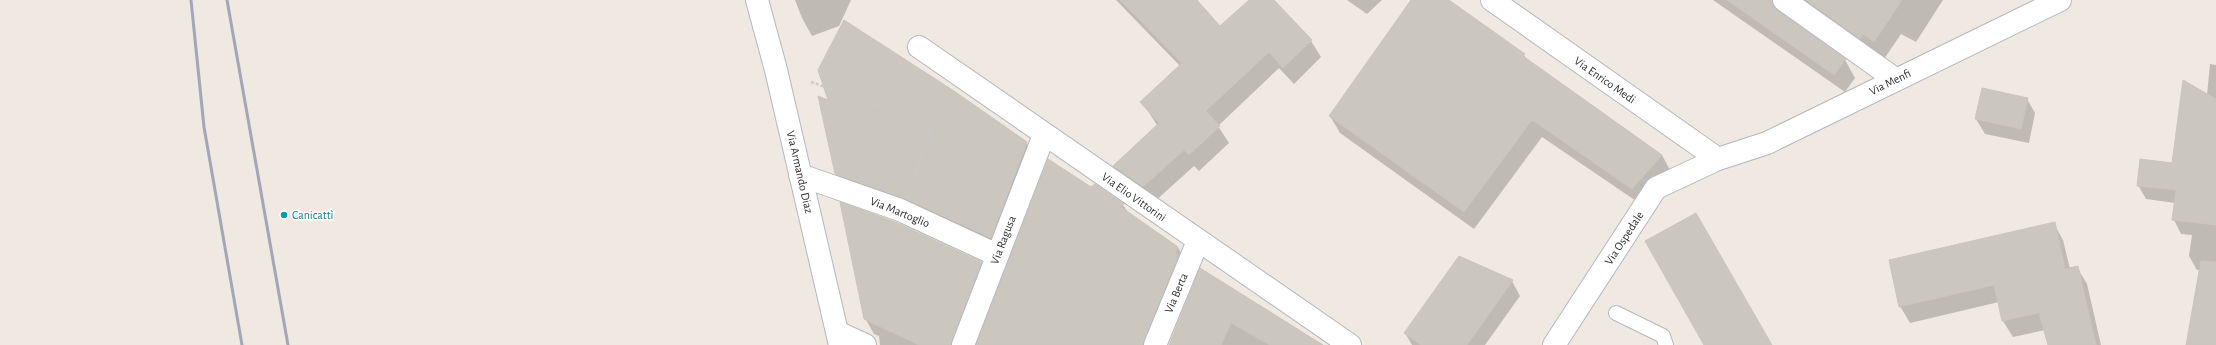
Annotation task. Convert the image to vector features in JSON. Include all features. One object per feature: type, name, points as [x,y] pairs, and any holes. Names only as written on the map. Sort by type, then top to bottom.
[{"type":"street","name":"Via Armando Diaz","points":[[757,0],[776,70],[840,339]]},
{"type":"street","name":"Via Enrico Medi","points":[[1492,0],[1718,160]]},
{"type":"street","points":[[1784,0],[1895,79]]},
{"type":"street","name":"Via Menfi","points":[[1718,160],[1767,143],[1895,79],[2060,0]]},
{"type":"street","name":"Via Elio Vittorini","points":[[919,47],[1044,135],[1350,345]]},
{"type":"street","name":"Via Ragusa","points":[[963,345],[1044,135]]},
{"type":"street","name":"Via Ospedale","points":[[1554,345],[1656,188],[1718,160]]},
{"type":"street","name":"Via Martoglio","points":[[800,175],[900,210],[997,255]]},
{"type":"street","name":"Via Berta","points":[[1155,345],[1198,241]]},
{"type":"street","points":[[840,339],[865,345]]},
{"type":"lane","points":[[1616,313],[1663,336],[1666,345]]},
{"type":"path","points":[[776,70],[878,106],[932,131],[900,210]]},
{"type":"building","points":[[1120,0],[1197,0],[1220,26],[1249,0],[1274,0],[1312,40],[1283,68],[1269,52],[1206,111],[1220,126],[1189,155],[1184,150],[1143,187],[1113,166],[1159,123],[1140,102],[1182,63]]},
{"type":"building","points":[[1411,0],[1449,0],[1525,54],[1523,56],[1662,155],[1632,189],[1532,120],[1464,212],[1329,116]]},
{"type":"building","points":[[1727,0],[1772,0],[1777,10],[1846,59],[1834,75]]},
{"type":"building","points":[[1806,0],[1902,0],[1874,42],[1863,34],[1860,39]]},
{"type":"building","points":[[844,20],[954,91],[1027,142],[991,238],[905,199],[835,174],[818,96],[828,100],[818,70]]},
{"type":"building","points":[[2183,80],[2216,99],[2216,225],[2172,220],[2176,190],[2137,186],[2140,159],[2172,163]]},
{"type":"building","points":[[1982,88],[2028,98],[2021,129],[1975,119]]},
{"type":"building","points":[[1048,159],[1091,187],[1095,184],[1124,204],[1121,207],[1178,247],[1175,253],[1179,255],[1143,345],[976,345]]},
{"type":"building","points":[[840,202],[895,222],[982,262],[951,345],[919,345],[864,319]]},
{"type":"building","points":[[1696,213],[1772,345],[1704,345],[1645,241]]},
{"type":"building","points":[[2055,222],[2065,269],[2078,266],[2096,345],[2048,345],[2039,313],[2002,321],[1994,285],[1899,307],[1889,260]]},
{"type":"building","points":[[1459,256],[1513,280],[1467,345],[1421,345],[1404,333]]},
{"type":"building","points":[[2201,261],[2216,262],[2216,345],[2186,345]]},
{"type":"building","points":[[1200,268],[1323,345],[1270,345],[1231,323],[1221,345],[1169,345]]},
{"type":"railway","points":[[191,0],[204,127],[242,345]]},
{"type":"railway","points":[[227,0],[288,345]]},
{"type":"place","name":"Canicattì","points":[[284,215]]}]
